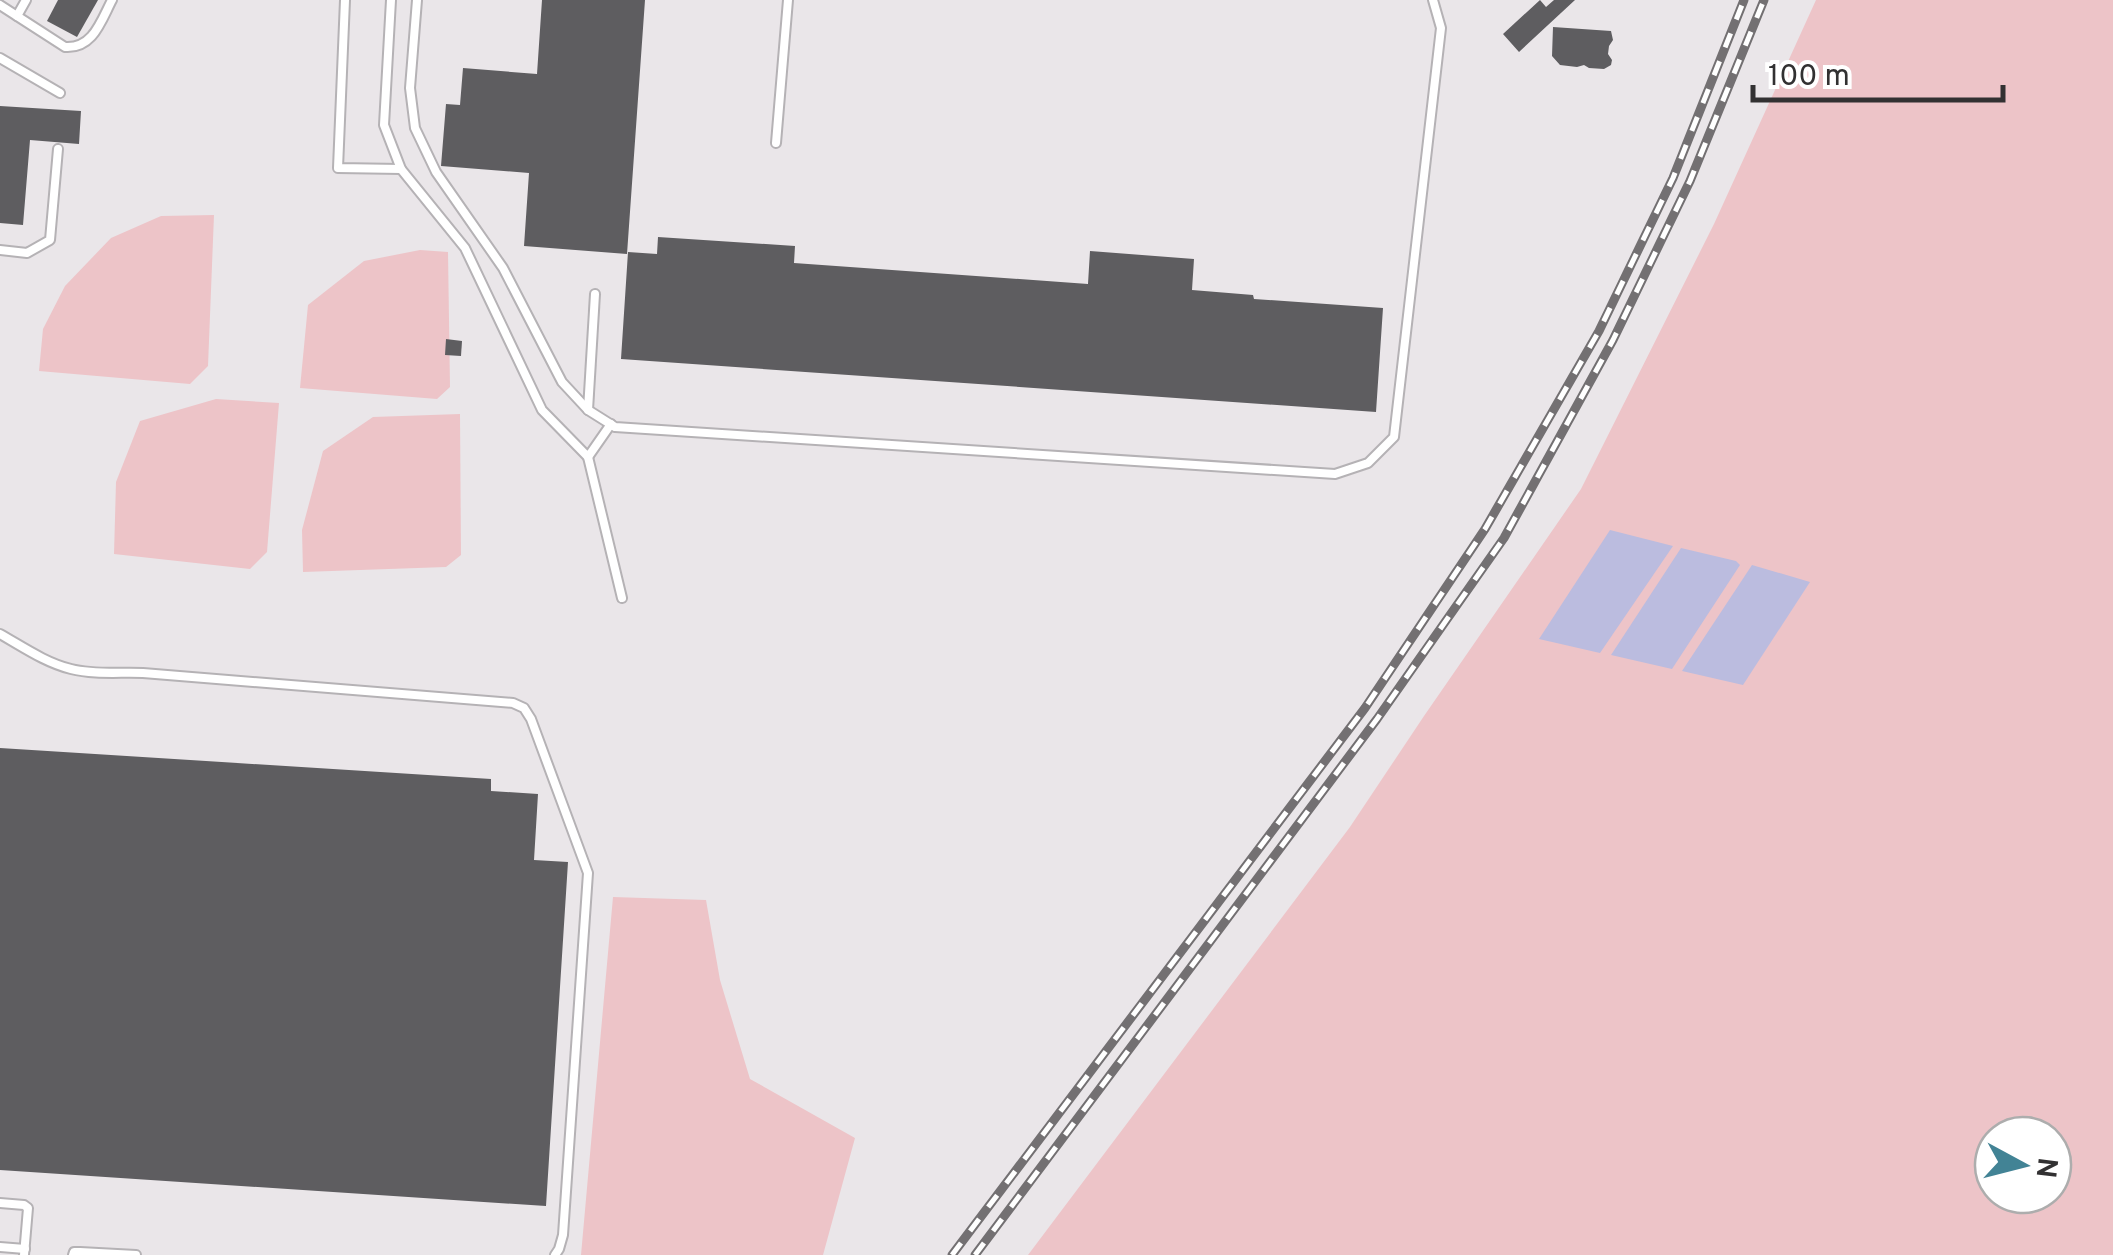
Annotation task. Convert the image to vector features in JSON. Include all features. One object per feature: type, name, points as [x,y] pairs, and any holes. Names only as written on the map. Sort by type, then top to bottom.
[{"type":"lane","points":[[16,16],[26,0]]},
{"type":"lane","points":[[0,5],[65,47],[76,48],[96,31],[112,0]]},
{"type":"lane","points":[[345,0],[338,168],[401,169]]},
{"type":"lane","points":[[391,0],[384,125],[401,169],[465,248],[542,410],[588,457],[622,598]]},
{"type":"lane","points":[[418,0],[410,88],[415,128],[436,172],[503,268],[562,382],[588,410],[615,427],[1335,474],[1368,463],[1394,437],[1441,28],[1433,0]]},
{"type":"lane","points":[[776,142],[788,0]]},
{"type":"lane","points":[[0,58],[60,92]]},
{"type":"lane","points":[[0,250],[27,253],[50,240],[58,149]]},
{"type":"lane","points":[[588,410],[596,294]]},
{"type":"lane","points":[[588,457],[610,424]]},
{"type":"lane","points":[[0,634],[45,659],[90,672],[513,703],[524,708],[588,873],[563,1235],[555,1255]]},
{"type":"lane","points":[[0,1203],[28,1208],[24,1252],[0,1247]]},
{"type":"lane","points":[[74,1255],[136,1255]]},
{"type":"shaded area","points":[[1816,0],[2113,0],[2113,1255],[1028,1255],[1350,827],[1581,489],[1714,224]]},
{"type":"shaded area","points":[[214,215],[208,366],[190,384],[39,371],[43,329],[65,286],[111,238],[161,216]]},
{"type":"shaded area","points":[[420,250],[448,252],[450,387],[437,399],[300,388],[308,305],[364,261]]},
{"type":"shaded area","points":[[216,399],[279,403],[267,552],[250,569],[114,554],[116,482],[140,421]]},
{"type":"shaded area","points":[[460,414],[461,555],[446,567],[303,572],[302,530],[323,451],[373,417]]},
{"type":"shaded area","points":[[613,897],[706,900],[720,980],[750,1079],[855,1138],[823,1255],[581,1255]]},
{"type":"water","points":[[1610,530],[1673,546],[1600,653],[1539,639]]},
{"type":"water","points":[[1681,548],[1740,565],[1672,669],[1611,655]]},
{"type":"water","points":[[1752,565],[1810,582],[1743,685],[1682,671]]},
{"type":"building","points":[[58,0],[98,0],[77,37],[47,21]]},
{"type":"building","points":[[542,0],[645,0],[627,254],[524,246],[529,173],[441,166],[446,104],[460,105],[463,68],[537,74]]},
{"type":"building","points":[[1540,0],[1546,7],[1554,0],[1575,0],[1519,52],[1503,34]]},
{"type":"building","points":[[1553,27],[1611,31],[1611,65],[1604,69],[1560,65],[1552,56]]},
{"type":"building","points":[[0,106],[81,111],[79,144],[30,140],[23,225],[0,223]]},
{"type":"building","points":[[658,237],[795,246],[794,263],[1088,284],[1090,251],[1194,259],[1192,290],[1253,295],[1254,299],[1383,308],[1376,412],[621,359],[628,252],[657,254]]},
{"type":"building","points":[[446,339],[462,341],[461,356],[445,355]]},
{"type":"building","points":[[0,748],[491,779],[491,791],[538,794],[534,860],[568,862],[546,1206],[0,1170]]},
{"type":"railway","points":[[952,1255],[1365,708],[1485,529],[1599,331],[1673,178],[1744,0]]},
{"type":"railway","points":[[975,1255],[1377,719],[1504,538],[1613,340],[1690,181],[1764,0]]}]
